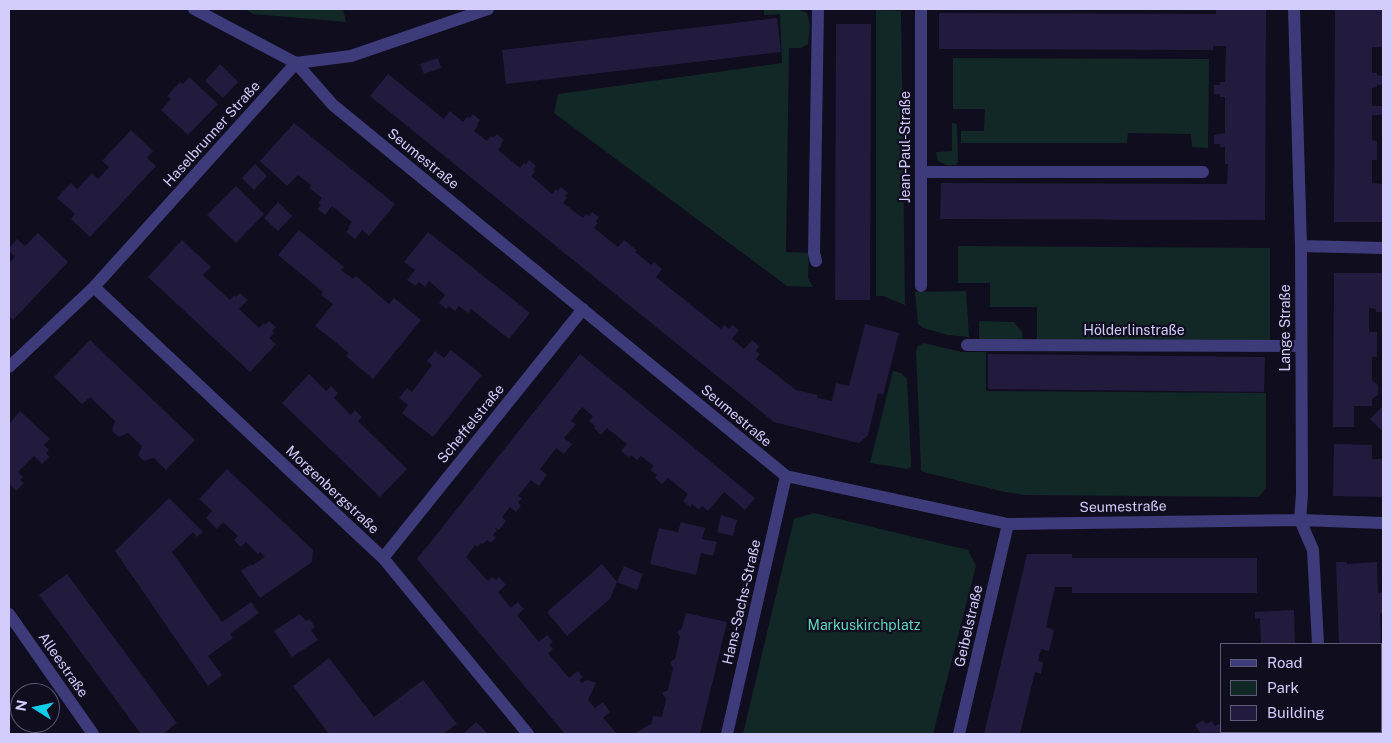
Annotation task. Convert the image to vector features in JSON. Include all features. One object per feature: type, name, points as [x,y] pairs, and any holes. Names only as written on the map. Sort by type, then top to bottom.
[{"type":"street","name":"Seumestraße","points":[[194,9],[296,63],[333,105],[786,476],[1008,524],[1300,520],[1383,522]]},
{"type":"street","points":[[296,63],[351,56],[488,9]]},
{"type":"street","points":[[816,262],[814,253],[818,9]]},
{"type":"street","name":"Jean-Paul-Straße","points":[[921,9],[921,286]]},
{"type":"street","name":"Lange Straße","points":[[1294,9],[1301,246],[1302,494],[1300,520],[1313,550],[1318,643]]},
{"type":"street","name":"Haselbrunner Straße","points":[[9,367],[94,287],[296,63]]},
{"type":"street","points":[[921,172],[1203,172]]},
{"type":"street","points":[[1301,246],[1383,248]]},
{"type":"street","name":"Morgenbergstraße","points":[[94,287],[383,558],[528,734]]},
{"type":"street","name":"Scheffelstraße","points":[[383,558],[583,309]]},
{"type":"street","name":"Hölderlinstraße","points":[[967,345],[1301,346]]},
{"type":"street","name":"Hans-Sachs-Straße","points":[[727,734],[786,476]]},
{"type":"street","name":"Geibelstraße","points":[[959,734],[1008,524]]},
{"type":"street","name":"Alleestraße","points":[[9,614],[93,734]]},
{"type":"green space","points":[[245,9],[343,9],[346,22],[253,14]]},
{"type":"green space","points":[[764,9],[800,10],[807,13],[810,24],[808,44],[801,48],[789,48],[786,252],[809,253],[808,278],[813,287],[787,286],[554,113],[558,94],[782,63],[780,14],[764,15]]},
{"type":"green space","points":[[876,10],[901,11],[905,305],[883,296],[876,296]]},
{"type":"green space","points":[[953,58],[1209,59],[1208,148],[1192,147],[1191,134],[1128,133],[1127,143],[961,143],[961,131],[984,131],[985,109],[953,109]]},
{"type":"green space","points":[[952,123],[957,124],[958,162],[956,165],[946,165],[938,161],[936,152],[952,151]]},
{"type":"green space","points":[[958,246],[1270,248],[1270,343],[1037,341],[1037,307],[990,307],[990,283],[958,283]]},
{"type":"green space","points":[[966,291],[969,337],[948,335],[923,328],[918,324],[915,292]]},
{"type":"green space","points":[[979,321],[1014,322],[1022,332],[1023,341],[979,339]]},
{"type":"green space","points":[[924,343],[962,352],[986,352],[986,391],[1266,393],[1266,488],[1259,497],[1025,495],[923,472],[921,470],[916,351],[918,346]]},
{"type":"green space","points":[[893,371],[901,373],[907,379],[911,467],[907,469],[870,463]]},
{"type":"green space","name":"Markuskirchplatz","points":[[814,513],[968,550],[976,566],[933,734],[743,734],[794,519]]},
{"type":"building","points":[[1216,9],[1266,9],[1265,220],[940,219],[941,183],[1227,184],[1228,164],[1225,164],[1225,147],[1220,147],[1220,144],[1214,144],[1214,135],[1225,133],[1225,97],[1220,97],[1220,94],[1214,94],[1214,85],[1220,85],[1220,82],[1225,82],[1226,46],[1213,46],[1213,50],[939,49],[939,13],[1216,14]]},
{"type":"building","points":[[1335,9],[1383,9],[1383,47],[1372,47],[1372,73],[1383,76],[1383,85],[1377,85],[1377,87],[1372,88],[1372,106],[1383,106],[1383,115],[1372,115],[1372,140],[1377,141],[1377,160],[1372,160],[1372,183],[1383,184],[1383,222],[1334,222]]},
{"type":"building","points":[[777,18],[781,52],[506,84],[502,50]]},
{"type":"building","points":[[836,24],[871,24],[870,300],[835,300]]},
{"type":"building","points":[[438,58],[441,68],[424,74],[420,64]]},
{"type":"building","points":[[220,64],[238,82],[223,98],[205,81]]},
{"type":"building","points":[[388,74],[444,119],[450,111],[463,122],[473,114],[480,120],[474,131],[487,141],[491,136],[493,138],[497,134],[504,140],[498,150],[520,168],[529,160],[536,166],[531,176],[552,194],[561,187],[568,193],[563,203],[583,218],[586,214],[589,216],[592,212],[599,217],[596,221],[598,223],[594,228],[618,247],[624,240],[651,265],[654,262],[662,269],[656,277],[721,329],[724,325],[729,329],[732,325],[739,330],[732,339],[744,349],[752,340],[759,346],[756,351],[760,354],[756,359],[796,390],[818,395],[817,398],[832,401],[836,383],[849,386],[865,324],[899,333],[883,395],[878,393],[868,435],[859,443],[774,422],[370,96]]},
{"type":"building","points":[[189,77],[218,104],[188,135],[161,110],[171,99],[167,96],[180,82],[183,84]]},
{"type":"building","points":[[294,123],[395,204],[369,236],[362,230],[355,239],[346,232],[352,222],[332,206],[325,215],[317,209],[321,205],[318,203],[322,198],[309,188],[311,185],[298,175],[287,186],[260,161]]},
{"type":"building","points":[[131,130],[153,151],[147,158],[156,166],[90,237],[71,219],[75,214],[57,198],[71,183],[77,189],[92,173],[98,179],[109,167],[102,161]]},
{"type":"building","points":[[255,164],[267,176],[254,190],[242,178]]},
{"type":"building","points":[[236,186],[264,214],[236,243],[207,215]]},
{"type":"building","points":[[278,202],[292,216],[278,231],[264,218]]},
{"type":"building","points":[[299,230],[344,267],[341,270],[353,279],[356,276],[389,304],[394,298],[421,320],[373,379],[346,356],[349,353],[315,326],[333,304],[321,295],[323,292],[278,255]]},
{"type":"building","points":[[428,232],[530,313],[509,339],[471,309],[468,313],[459,306],[455,311],[449,306],[446,309],[439,303],[445,295],[429,281],[425,287],[419,282],[415,286],[407,280],[415,270],[404,262]]},
{"type":"building","points":[[38,233],[68,262],[13,320],[9,316],[9,263],[15,257],[9,251],[9,248],[17,239],[25,246]]},
{"type":"building","points":[[182,240],[211,267],[203,275],[230,300],[234,295],[236,297],[240,293],[248,300],[239,309],[259,328],[269,321],[276,327],[272,331],[274,333],[269,338],[276,344],[250,372],[148,277]]},
{"type":"building","points":[[1334,273],[1383,273],[1383,312],[1376,312],[1376,309],[1369,308],[1369,332],[1377,332],[1377,357],[1372,357],[1372,380],[1378,385],[1378,395],[1372,399],[1372,406],[1354,406],[1354,427],[1333,427]]},
{"type":"building","points":[[90,340],[195,440],[166,470],[154,458],[144,461],[138,455],[142,446],[128,433],[119,437],[112,431],[115,421],[90,397],[82,404],[54,377]]},
{"type":"building","points":[[451,350],[482,375],[433,437],[402,413],[408,405],[399,398],[407,388],[412,392],[432,365],[427,361],[435,351],[444,358]]},
{"type":"building","points":[[580,354],[755,498],[745,510],[724,492],[708,511],[702,506],[699,510],[692,504],[690,507],[683,501],[688,494],[668,478],[662,484],[655,478],[657,475],[650,470],[654,466],[641,456],[637,460],[621,451],[627,444],[607,428],[601,435],[589,421],[593,416],[582,407],[571,421],[576,424],[564,438],[572,444],[564,454],[556,448],[540,469],[547,475],[539,486],[531,480],[518,496],[522,498],[518,503],[521,506],[516,512],[510,507],[502,517],[506,521],[499,530],[494,527],[497,530],[493,535],[496,537],[491,543],[487,540],[477,547],[475,545],[466,557],[488,581],[492,577],[496,580],[499,577],[506,585],[498,592],[511,608],[518,602],[524,609],[517,615],[539,642],[547,635],[553,642],[549,645],[553,649],[548,653],[569,678],[578,671],[583,677],[579,680],[582,683],[587,680],[596,683],[588,700],[595,708],[603,702],[610,712],[603,718],[617,734],[565,734],[417,559]]},
{"type":"building","points":[[988,354],[1265,357],[1264,392],[988,389]]},
{"type":"building","points":[[309,374],[326,391],[331,386],[338,393],[334,398],[351,415],[355,410],[362,417],[358,421],[407,469],[380,497],[282,403]]},
{"type":"building","points":[[1383,406],[1383,432],[1370,419]]},
{"type":"building","points":[[20,411],[50,439],[44,445],[49,450],[46,453],[49,457],[42,464],[34,456],[18,472],[23,477],[20,480],[24,483],[16,491],[9,483],[9,424]]},
{"type":"building","points":[[1334,444],[1372,445],[1372,459],[1383,459],[1383,497],[1333,496]]},
{"type":"building","points":[[227,469],[313,550],[312,562],[260,598],[241,571],[265,557],[260,552],[258,554],[246,542],[241,547],[234,540],[238,536],[223,522],[217,529],[206,518],[212,511],[199,499]]},
{"type":"building","points":[[169,498],[203,532],[197,537],[193,532],[172,552],[222,622],[251,602],[259,613],[230,634],[233,638],[208,656],[222,675],[208,686],[115,551]]},
{"type":"building","points":[[721,515],[737,520],[733,536],[717,532]]},
{"type":"building","points":[[681,522],[705,528],[702,539],[717,542],[713,556],[701,553],[696,575],[650,564],[659,528],[678,532]]},
{"type":"building","points":[[1027,554],[1072,554],[1072,558],[1257,558],[1257,593],[1072,593],[1072,587],[1055,587],[1046,627],[1054,630],[1049,651],[1041,649],[1038,661],[1043,662],[1041,674],[1035,672],[1020,734],[984,734]]},
{"type":"building","points":[[1336,562],[1347,562],[1347,564],[1377,562],[1378,593],[1383,592],[1383,613],[1380,613],[1381,643],[1339,643]]},
{"type":"building","points":[[602,564],[617,582],[610,599],[567,636],[547,612]]},
{"type":"building","points":[[624,566],[643,574],[637,590],[617,582]]},
{"type":"building","points":[[67,574],[177,723],[163,734],[141,734],[39,595]]},
{"type":"building","points":[[1294,610],[1295,643],[1261,643],[1260,618],[1255,619],[1255,612]]},
{"type":"building","points":[[686,613],[727,622],[700,734],[634,734],[651,724],[653,716],[662,717],[666,699],[662,693],[668,690],[673,668],[670,662],[675,659],[680,637],[677,632],[682,628]]},
{"type":"building","points":[[300,614],[306,621],[310,619],[315,627],[311,630],[318,640],[292,657],[274,631]]},
{"type":"building","points":[[329,658],[374,717],[423,680],[457,724],[443,734],[329,734],[293,686]]},
{"type":"building","points":[[1203,720],[1206,724],[1212,721],[1215,726],[1220,724],[1220,733],[1228,734],[1201,734],[1195,725]]},
{"type":"building","points":[[1382,721],[1383,723],[1383,734],[1346,734],[1382,733]]},
{"type":"building","points":[[476,722],[488,734],[463,734]]}]
